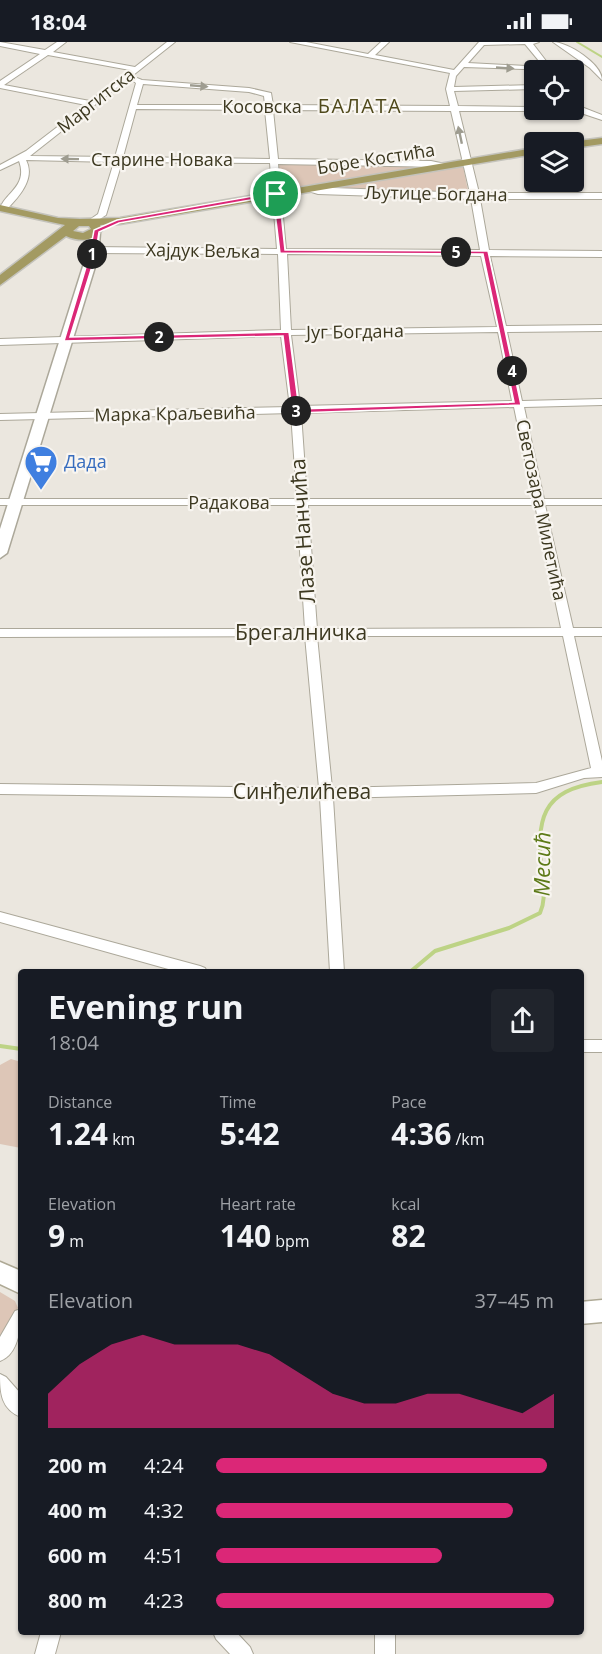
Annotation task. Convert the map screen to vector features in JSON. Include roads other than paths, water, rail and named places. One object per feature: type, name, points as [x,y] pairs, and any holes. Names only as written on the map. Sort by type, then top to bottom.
[{"type":"main road","points":[[584,143],[602,141]]},
{"type":"main road","name":"Боре Костића","points":[[88,230],[110,220],[524,153]]},
{"type":"main road","points":[[1,209],[88,230]]},
{"type":"main road","points":[[58,221],[67,229],[88,230]]},
{"type":"main road","points":[[0,280],[67,229]]},
{"type":"main road","points":[[49,244],[88,230]]},
{"type":"street","points":[[0,85],[62,42]]},
{"type":"street","name":"Маргитска","points":[[0,168],[21,158],[171,42]]},
{"type":"street","points":[[294,42],[369,56],[458,68],[524,69]]},
{"type":"street","points":[[369,56],[385,42]]},
{"type":"street","points":[[524,87],[450,89],[450,78],[482,42],[531,42],[543,60]]},
{"type":"street","points":[[558,42],[593,66],[602,78]]},
{"type":"street","points":[[0,44],[136,69]]},
{"type":"street","points":[[110,220],[119,160],[140,82],[128,77]]},
{"type":"street","name":"Лазе Нанчића","points":[[140,82],[264,93],[268,96],[272,161],[282,251],[286,334],[296,411],[311,633],[326,793],[337,969]]},
{"type":"street","points":[[0,85],[93,104]]},
{"type":"street","name":"Светозара Милетића","points":[[450,89],[475,196],[567,632],[600,772]]},
{"type":"street","name":"Косовска","points":[[134,107],[524,109]]},
{"type":"street","points":[[584,111],[602,118]]},
{"type":"street","points":[[1,209],[25,178],[25,167],[21,158]]},
{"type":"street","name":"Старине Новака","points":[[21,158],[446,165]]},
{"type":"street","name":"Љутице Богдана","points":[[306,189],[475,196],[602,196]]},
{"type":"street","points":[[0,554],[93,248],[88,230]]},
{"type":"street","name":"Хајдук Вељка","points":[[93,248],[602,254]]},
{"type":"street","name":"Југ Богдана","points":[[0,342],[602,328]]},
{"type":"street","name":"Марка Краљевића","points":[[0,417],[602,402]]},
{"type":"street","name":"Радакова","points":[[0,502],[602,502]]},
{"type":"street","name":"Брегалничка","points":[[0,633],[602,632]]},
{"type":"street","name":"Синђелићева","points":[[0,789],[326,793],[536,788],[584,773],[600,772]]},
{"type":"street","points":[[0,917],[190,969]]},
{"type":"street","points":[[584,1046],[602,1046]]},
{"type":"street","points":[[0,1272],[18,1281]]},
{"type":"street","points":[[584,1313],[602,1311]]},
{"type":"street","points":[[0,1353],[18,1322]]},
{"type":"street","points":[[0,1383],[18,1404]]},
{"type":"street","points":[[45,1654],[50,1635]]},
{"type":"street","points":[[226,1635],[243,1654]]},
{"type":"street","points":[[385,1635],[386,1654]]},
{"type":"waterway","name":"Месић","points":[[577,42],[602,57]]},
{"type":"waterway","name":"Месић","points":[[414,969],[435,951],[509,928],[540,913],[544,894],[540,838],[546,811],[554,800],[566,792],[602,782]]},
{"type":"waterway","name":"Месић","points":[[0,1046],[18,1049]]},
{"type":"place","name":"Дада","points":[[41,491]]},
{"type":"district","name":"БАЛАТА","points":[[360,106]]}]
